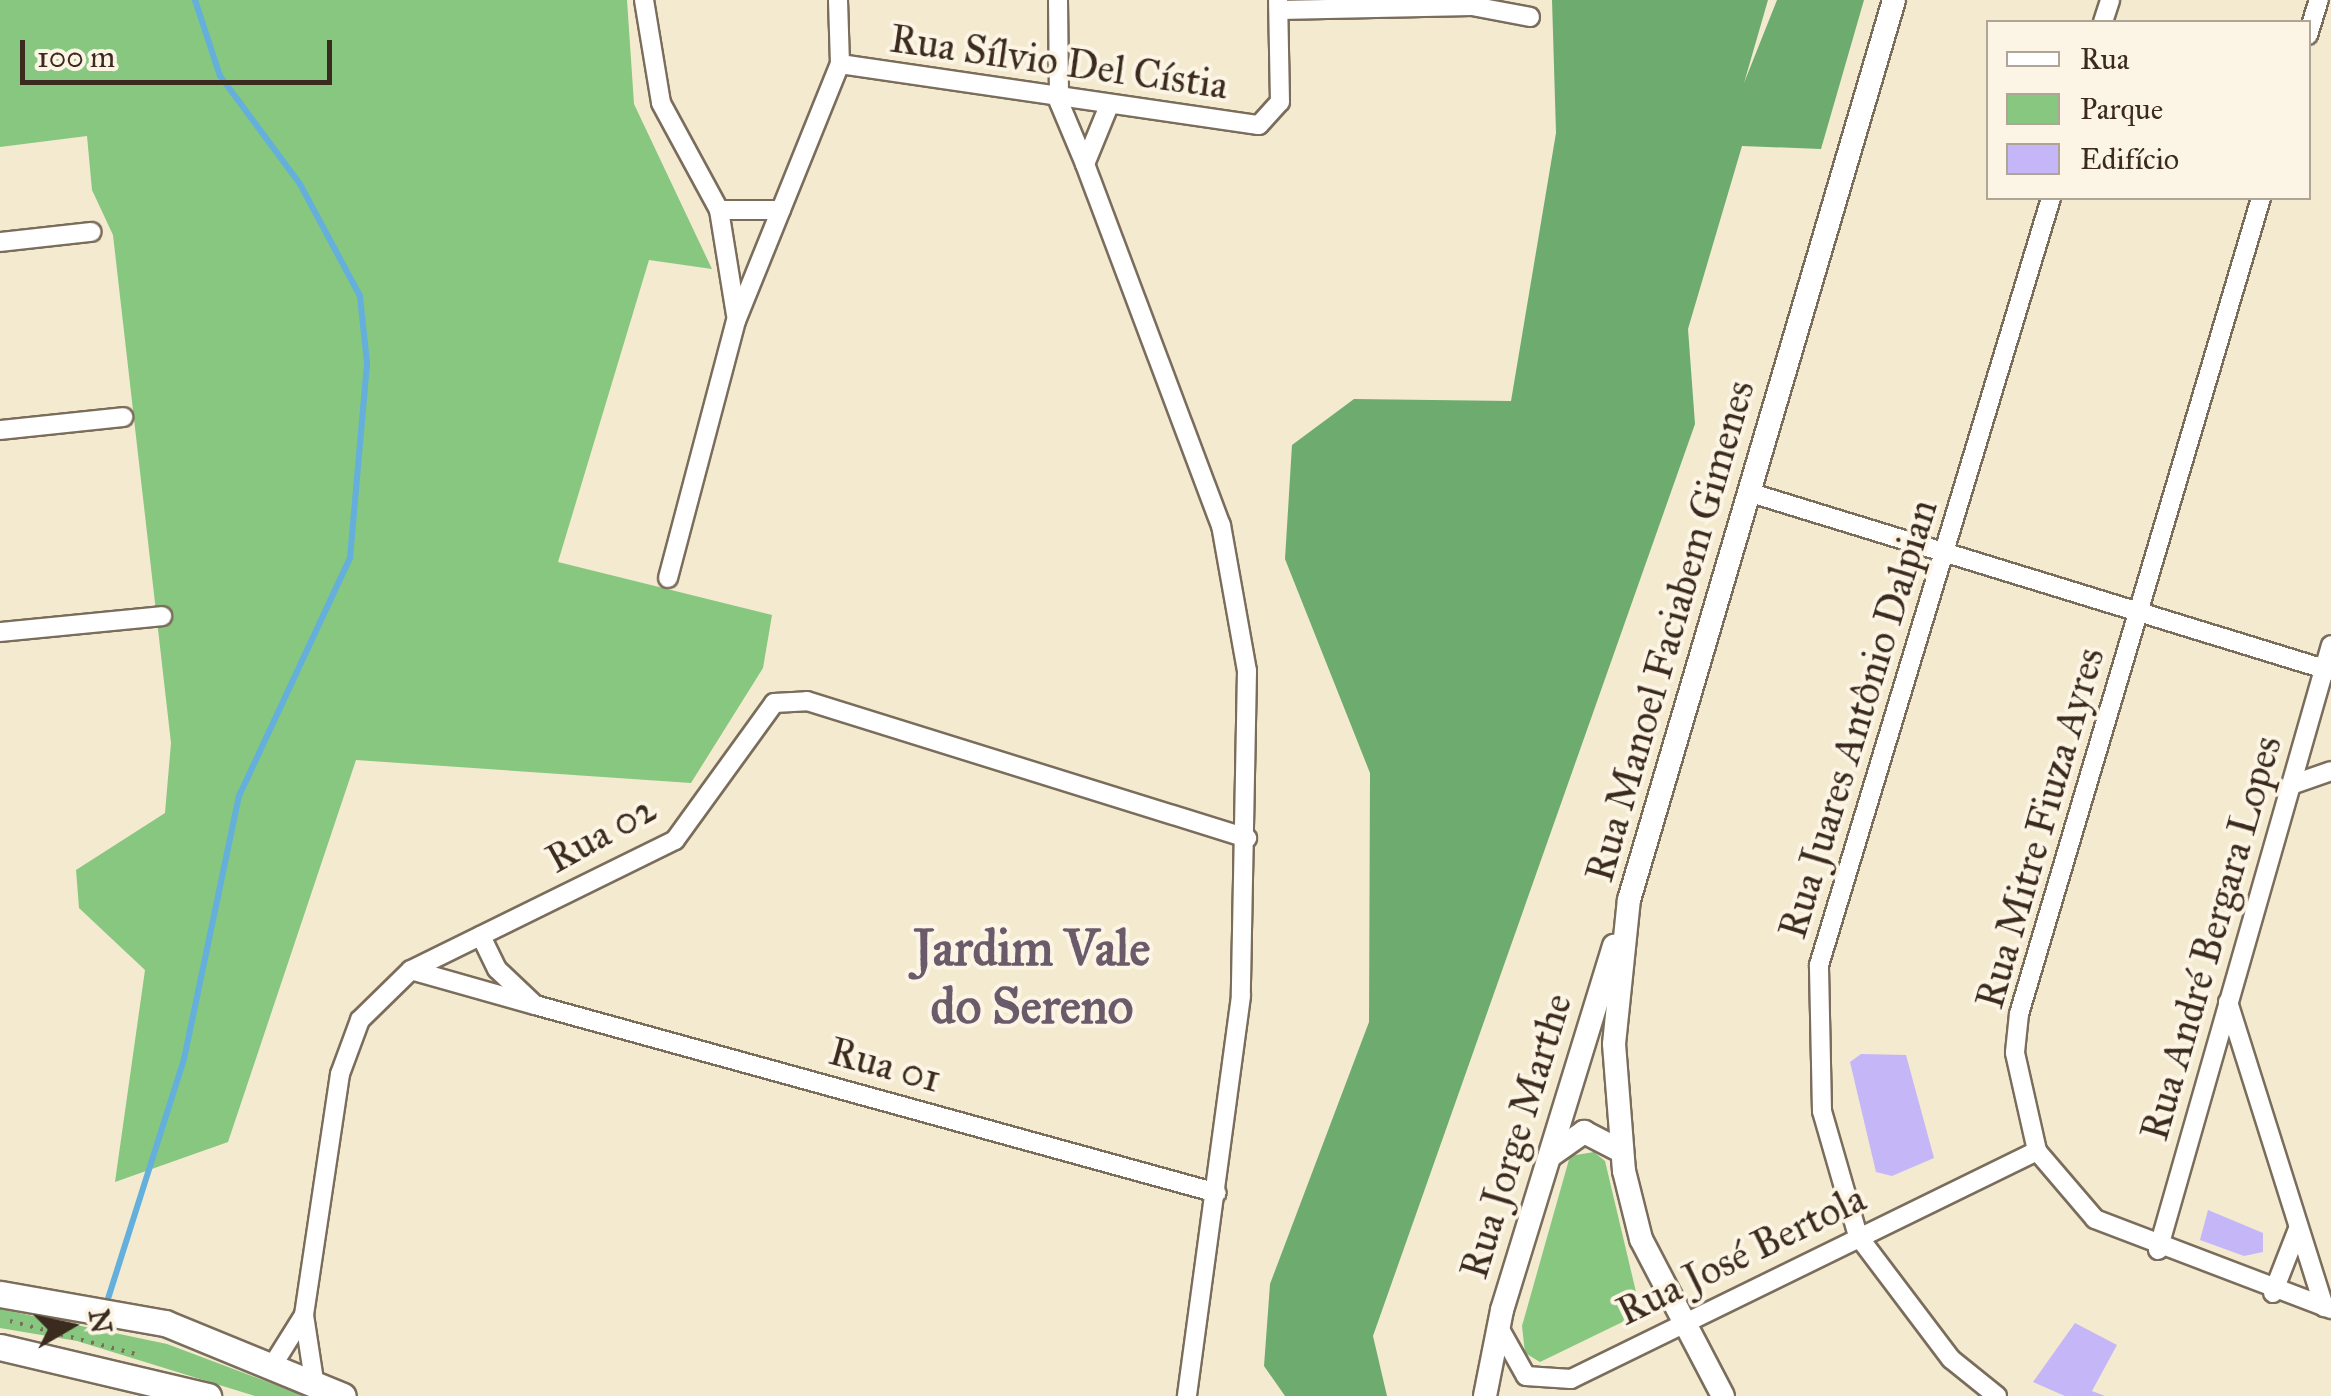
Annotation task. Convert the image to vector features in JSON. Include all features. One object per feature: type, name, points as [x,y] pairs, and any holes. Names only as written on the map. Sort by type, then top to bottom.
[{"type":"main road","points":[[0,1294],[165,1323],[274,1363],[343,1396]]},
{"type":"main road","points":[[0,1347],[208,1396]]},
{"type":"street","points":[[644,0],[661,103],[718,210],[736,321]]},
{"type":"street","points":[[668,578],[736,321],[840,64],[838,0]]},
{"type":"street","points":[[1058,0],[1059,102],[1234,566],[1247,671],[1248,838],[1241,996],[1187,1396]]},
{"type":"street","name":"Rua Manoel Faciabem Gimenes","points":[[1722,1396],[1680,1323],[1641,1239],[1621,1150],[1614,1044],[1628,900],[1894,0]]},
{"type":"street","points":[[2311,25],[2319,0]]},
{"type":"street","points":[[1278,5],[1472,6],[1530,18]]},
{"type":"street","name":"Rua Sílvio Del Cístia","points":[[840,64],[1059,102],[1269,123],[1280,102],[1278,5]]},
{"type":"street","points":[[1085,164],[1108,108]]},
{"type":"street","name":"Rua Juares Antônio Dalpian","points":[[1997,1396],[1951,1359],[1858,1236],[1822,1111],[1819,964],[2050,200]]},
{"type":"street","name":"Rua Mitre Fiuza Ayres","points":[[2259,200],[2019,1014],[2015,1053],[2036,1151],[2095,1219],[2158,1250],[2328,1308]]},
{"type":"street","points":[[718,210],[781,210]]},
{"type":"street","points":[[0,242],[91,232]]},
{"type":"street","points":[[0,430],[124,417]]},
{"type":"street","points":[[1751,494],[1944,558],[2328,669]]},
{"type":"street","points":[[0,632],[162,616]]},
{"type":"street","name":"Rua André Bergara Lopes","points":[[2158,1250],[2291,784],[2328,669],[2331,645]]},
{"type":"street","name":"Rua 02","points":[[314,1380],[304,1315],[347,1046],[368,1009],[412,970],[675,840],[759,714],[788,700],[1248,838]]},
{"type":"street","points":[[2291,784],[2331,771]]},
{"type":"street","name":"Rua Jorge Marthe","points":[[1485,1396],[1498,1326],[1628,900]]},
{"type":"street","name":"Rua 01","points":[[481,936],[498,969],[534,1005]]},
{"type":"street","name":"Rua 01","points":[[412,970],[1217,1192]]},
{"type":"street","points":[[2228,1001],[2298,1228],[2328,1308]]},
{"type":"street","points":[[1550,1157],[1584,1132],[1621,1150]]},
{"type":"street","name":"Rua José Bertola","points":[[1498,1326],[1526,1376],[1561,1380],[2036,1151]]},
{"type":"street","points":[[2274,1292],[2298,1228]]},
{"type":"street","name":"Rua 02","points":[[274,1363],[304,1315]]},
{"type":"path","points":[[0,1318],[58,1332]]},
{"type":"green space","points":[[0,0],[627,0],[634,104],[712,269],[649,260],[558,562],[772,615],[763,668],[691,783],[356,760],[228,1142],[115,1182],[145,970],[79,908],[76,870],[165,813],[171,743],[113,235],[92,190],[87,136],[0,147]]},
{"type":"green space","points":[[1552,0],[1768,0],[1744,83],[1777,0],[1864,0],[1821,149],[1742,146],[1688,329],[1695,424],[1373,1336],[1387,1396],[1285,1396],[1264,1366],[1270,1284],[1369,1022],[1370,773],[1285,559],[1292,445],[1354,399],[1511,401],[1556,133]]},
{"type":"green space","points":[[1594,1152],[1605,1161],[1641,1313],[1540,1362],[1525,1353],[1522,1326],[1570,1156]]},
{"type":"green space","points":[[0,1309],[167,1344],[305,1396],[255,1396],[77,1341],[0,1328]]},
{"type":"building","points":[[1861,1054],[1906,1055],[1934,1158],[1892,1176],[1876,1172],[1850,1062]]},
{"type":"building","points":[[2208,1210],[2263,1233],[2263,1252],[2244,1256],[2200,1240]]},
{"type":"building","points":[[2075,1323],[2117,1345],[2092,1391],[2105,1396],[2065,1396],[2033,1382]]},
{"type":"waterway","points":[[106,1305],[184,1059],[239,796],[350,558],[367,363],[360,296],[300,184],[220,76],[195,0]]},
{"type":"district","name":"Jardim Vale do Sereno","points":[[1032,977]]}]
